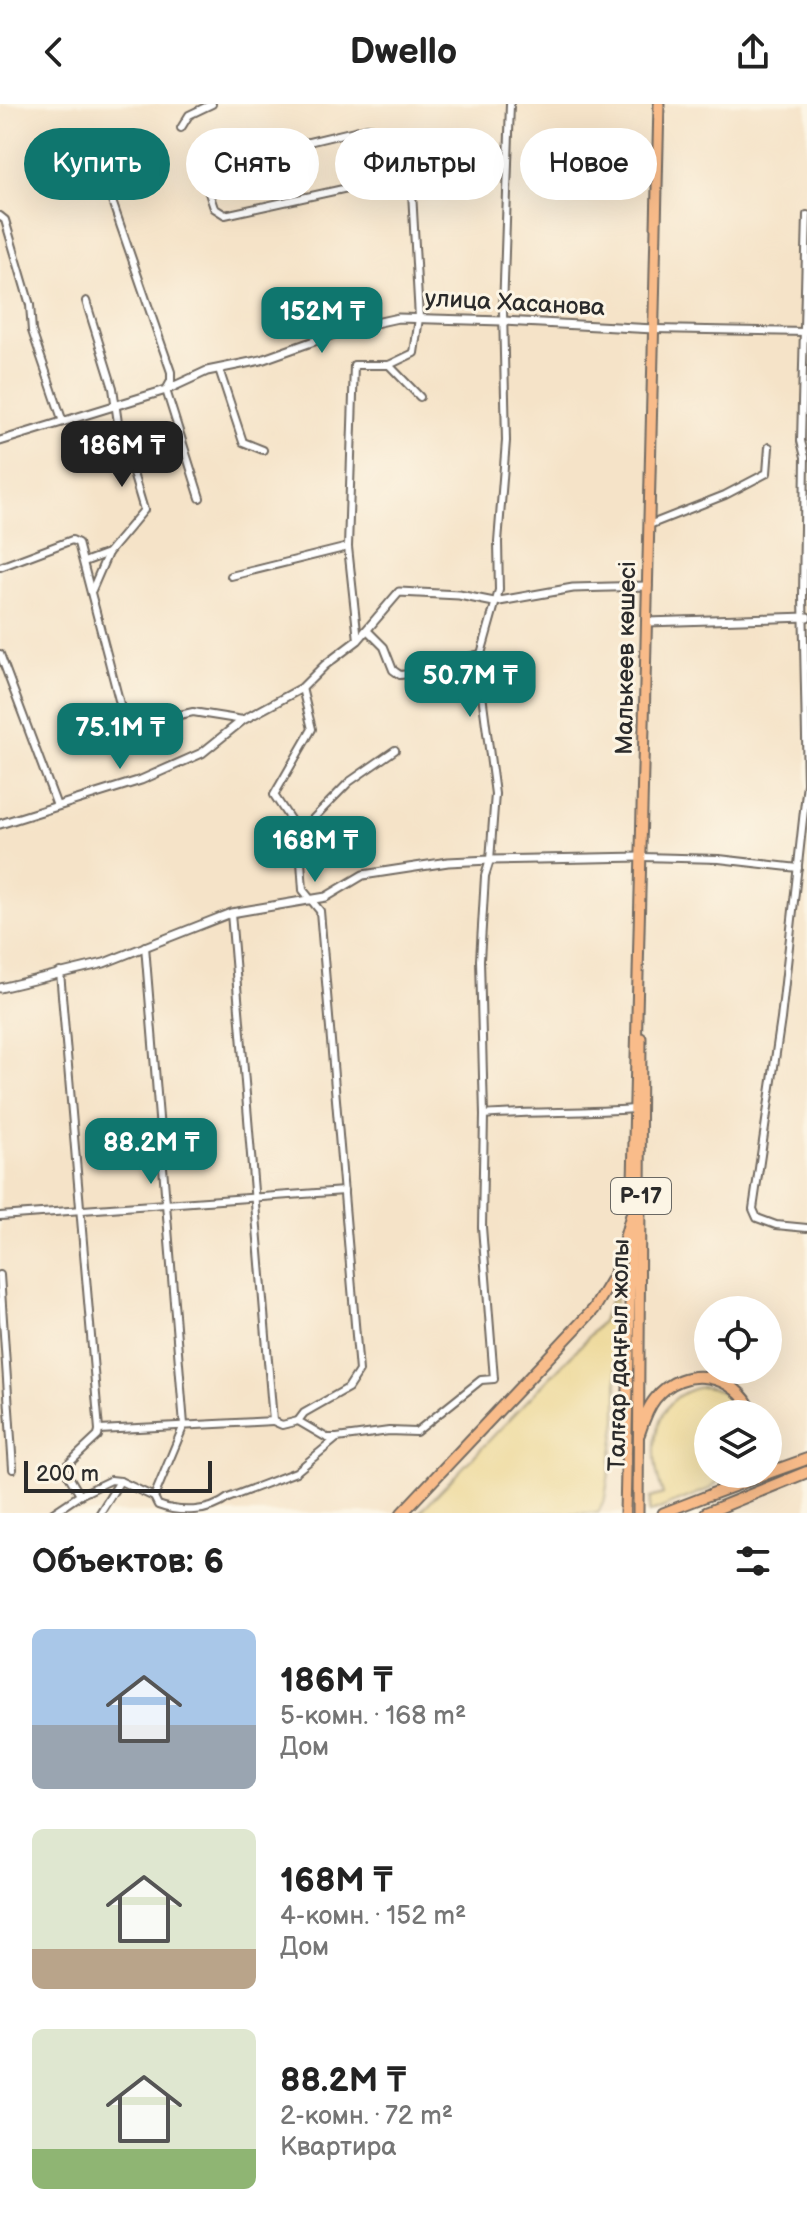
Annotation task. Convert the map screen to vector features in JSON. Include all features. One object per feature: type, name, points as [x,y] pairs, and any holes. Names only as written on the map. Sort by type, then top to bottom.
[{"type":"highway","points":[[402,1513],[594,1309],[615,1274],[632,1213]]},
{"type":"highway","points":[[639,1434],[656,1397],[668,1386],[684,1379],[702,1375],[718,1378],[731,1385],[745,1400]]},
{"type":"highway","points":[[782,1468],[807,1459]]},
{"type":"highway","points":[[706,1513],[807,1472]]},
{"type":"highway","points":[[712,1494],[720,1488]]},
{"type":"highway","points":[[712,1494],[728,1488]]},
{"type":"main road","name":"Малькеев көшесі","points":[[632,1213],[659,104]]},
{"type":"main road","name":"Талғар даңғыл жолы","points":[[638,1513],[643,1081],[639,958]]},
{"type":"main road","name":"Талғар даңғыл жолы","points":[[625,1513],[632,1213]]},
{"type":"main road","points":[[663,1513],[712,1494]]},
{"type":"street","points":[[181,128],[189,115],[212,104]]},
{"type":"street","points":[[298,1421],[327,1438],[389,1431],[416,1432],[481,1380],[494,1379],[482,1227],[484,1115],[480,960],[485,876],[490,860],[495,794],[481,687],[481,654],[499,590],[498,542],[506,441],[503,321],[510,104]]},
{"type":"street","points":[[367,128],[388,131],[396,177],[225,215],[214,208],[204,178],[225,162],[367,128]]},
{"type":"street","points":[[112,200],[171,372],[171,381],[166,390],[200,498]]},
{"type":"street","points":[[358,640],[348,547],[354,365],[389,365],[414,353],[419,318],[412,200]]},
{"type":"street","points":[[807,215],[801,441],[805,457],[807,783],[781,1019],[753,1209],[757,1218],[776,1225],[807,1228]]},
{"type":"street","points":[[0,216],[5,220],[30,305],[32,331],[63,422]]},
{"type":"street","points":[[86,301],[113,388],[144,510],[108,553],[92,591]]},
{"type":"street","name":"улица Хасанова","points":[[0,441],[166,390],[207,371],[261,360],[348,329],[398,318],[806,332]]},
{"type":"street","points":[[389,365],[420,397]]},
{"type":"street","points":[[219,369],[243,442],[263,450]]},
{"type":"street","points":[[649,525],[725,495],[767,473],[769,447]]},
{"type":"street","points":[[0,567],[72,540],[78,543],[126,727],[193,712],[243,720]]},
{"type":"street","points":[[231,576],[348,547]]},
{"type":"street","points":[[84,562],[108,553]]},
{"type":"street","points":[[0,824],[141,780],[202,753],[243,720],[302,688],[325,665],[358,640],[399,592],[459,595],[494,602],[573,588],[648,586]]},
{"type":"street","points":[[647,622],[806,617]]},
{"type":"street","points":[[367,630],[384,647],[393,670],[400,675],[426,672],[453,660],[481,654]]},
{"type":"street","points":[[0,654],[57,806]]},
{"type":"street","points":[[302,688],[312,729],[274,795],[299,833],[303,890],[320,911]]},
{"type":"street","points":[[299,833],[349,782],[395,750]]},
{"type":"street","points":[[0,988],[104,963],[231,913],[326,897],[363,875],[448,862],[642,857],[719,859],[798,868]]},
{"type":"street","points":[[798,880],[807,885]]},
{"type":"street","points":[[294,903],[303,890]]},
{"type":"street","points":[[99,1430],[273,1421],[282,1425],[298,1421],[304,1413],[348,1388],[359,1371],[320,911],[326,897]]},
{"type":"street","points":[[231,913],[273,1421]]},
{"type":"street","points":[[145,946],[184,1425],[154,1497]]},
{"type":"street","points":[[60,972],[99,1430],[98,1436],[64,1468],[80,1495]]},
{"type":"street","points":[[484,1115],[529,1111],[573,1114],[634,1109]]},
{"type":"street","points":[[0,1216],[344,1191]]},
{"type":"street","points":[[0,1275],[13,1469]]},
{"type":"street","points":[[53,1513],[111,1480],[154,1497],[158,1505],[174,1512],[189,1512],[222,1503],[296,1472],[337,1438]]},
{"type":"street","points":[[100,1513],[120,1481]]},
{"type":"sand","points":[[616,1288],[614,1347],[617,1420],[605,1499],[598,1513],[419,1513],[583,1343],[602,1321]]},
{"type":"sand","points":[[701,1387],[726,1394],[732,1400],[694,1400],[694,1488],[710,1488],[649,1513],[650,1498],[663,1494],[655,1462],[657,1429],[671,1402]]}]
